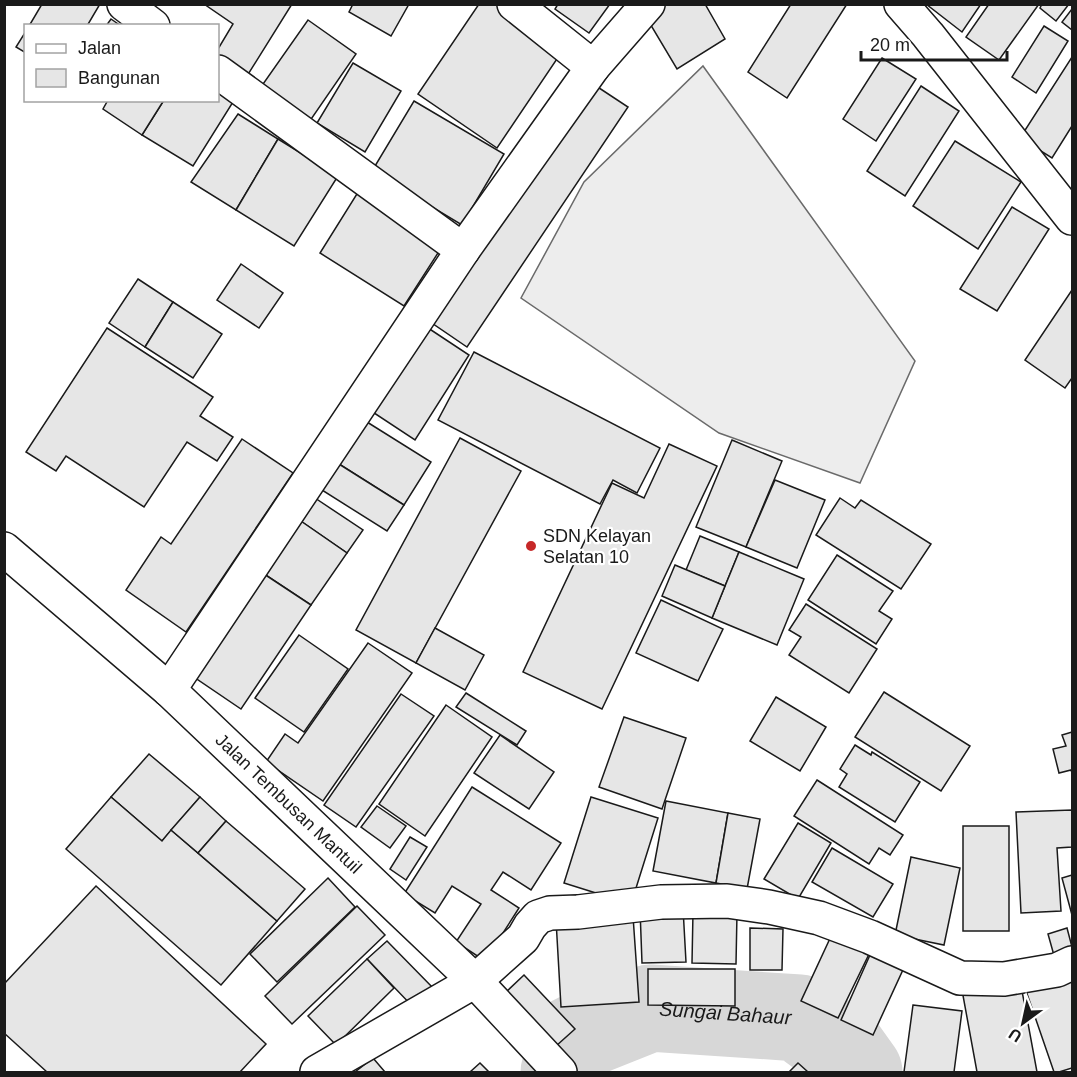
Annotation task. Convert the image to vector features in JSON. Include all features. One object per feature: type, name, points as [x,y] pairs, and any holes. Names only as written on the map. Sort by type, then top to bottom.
[{"type":"street","points":[[124,4],[150,24]]},
{"type":"street","points":[[514,4],[593,67]]},
{"type":"street","points":[[169,690],[463,249],[593,67],[648,4]]},
{"type":"street","points":[[901,4],[1072,218]]},
{"type":"street","points":[[219,73],[463,249]]},
{"type":"street","name":"Jalan Tembusan Mantuil","points":[[4,549],[169,690],[475,981],[553,1066]]},
{"type":"street","points":[[317,1072],[475,981],[523,938],[538,917],[550,913],[661,902],[727,901],[819,918],[870,937],[960,978],[1004,979],[1057,970],[1072,963]]},
{"type":"shaded area","points":[[703,66],[915,361],[860,483],[719,433],[521,298],[584,182]]},
{"type":"building","points":[[42,4],[100,4],[88,24],[30,24]]},
{"type":"building","points":[[204,4],[292,4],[247,76],[219,58],[219,47],[233,24]]},
{"type":"building","points":[[353,4],[409,4],[391,36],[349,12]]},
{"type":"building","points":[[479,4],[496,4],[563,50],[497,148],[418,94]]},
{"type":"building","points":[[558,4],[610,4],[589,33],[555,9]]},
{"type":"building","points":[[667,4],[705,4],[725,39],[677,69],[646,17]]},
{"type":"building","points":[[791,4],[847,4],[787,98],[748,72]]},
{"type":"building","points":[[926,4],[981,4],[962,32]]},
{"type":"building","points":[[989,4],[1039,4],[999,60],[966,37]]},
{"type":"building","points":[[1042,4],[1069,4],[1056,21],[1040,8]]},
{"type":"building","points":[[1072,9],[1072,30],[1062,22]]},
{"type":"building","points":[[111,19],[118,24],[107,24]]},
{"type":"building","points":[[308,20],[356,54],[305,128],[256,94]]},
{"type":"building","points":[[1044,26],[1068,41],[1036,93],[1012,77]]},
{"type":"building","points":[[24,34],[24,52],[16,47]]},
{"type":"building","points":[[1072,57],[1072,126],[1052,158],[1020,138]]},
{"type":"building","points":[[882,58],[916,79],[876,141],[843,119]]},
{"type":"building","points":[[353,63],[401,91],[365,152],[317,123]]},
{"type":"building","points":[[587,80],[628,107],[467,347],[426,319]]},
{"type":"building","points":[[921,86],[959,111],[905,196],[867,171]]},
{"type":"building","points":[[219,93],[233,102],[193,166],[142,135],[163,102],[219,102]]},
{"type":"building","points":[[414,101],[504,154],[462,225],[372,171]]},
{"type":"building","points":[[107,102],[163,102],[142,135],[103,109]]},
{"type":"building","points":[[238,114],[278,139],[236,210],[191,182]]},
{"type":"building","points":[[278,139],[338,176],[294,246],[236,210]]},
{"type":"building","points":[[955,141],[1021,182],[978,249],[913,206]]},
{"type":"building","points":[[360,189],[445,242],[404,306],[320,253]]},
{"type":"building","points":[[1012,207],[1049,229],[997,311],[960,289]]},
{"type":"building","points":[[241,264],[283,293],[259,328],[217,300]]},
{"type":"building","points":[[138,279],[173,302],[145,347],[109,323]]},
{"type":"building","points":[[1072,290],[1072,378],[1065,388],[1025,360]]},
{"type":"building","points":[[173,302],[222,334],[193,378],[145,347]]},
{"type":"building","points":[[419,322],[469,355],[415,440],[365,407]]},
{"type":"building","points":[[107,328],[213,397],[200,416],[233,437],[217,461],[187,442],[144,507],[66,456],[56,471],[26,452]]},
{"type":"building","points":[[474,352],[660,448],[637,493],[613,480],[600,504],[438,420]]},
{"type":"building","points":[[359,417],[431,462],[404,505],[331,459]]},
{"type":"building","points":[[460,438],[521,471],[416,663],[356,630]]},
{"type":"building","points":[[242,439],[293,473],[186,632],[126,590],[161,537],[171,544]]},
{"type":"building","points":[[732,440],[782,461],[746,547],[696,527]]},
{"type":"building","points":[[669,444],[717,466],[602,709],[523,672],[612,483],[644,498]]},
{"type":"building","points":[[331,459],[404,505],[387,531],[314,485]]},
{"type":"building","points":[[775,480],[825,500],[797,568],[746,547]]},
{"type":"building","points":[[309,494],[363,530],[347,553],[295,517]]},
{"type":"building","points":[[840,498],[855,508],[861,500],[931,544],[901,589],[816,535]]},
{"type":"building","points":[[295,517],[347,553],[311,605],[258,570]]},
{"type":"building","points":[[700,536],[739,552],[725,586],[686,570]]},
{"type":"building","points":[[739,552],[804,579],[777,645],[712,618]]},
{"type":"building","points":[[837,555],[893,591],[879,611],[892,619],[876,644],[808,600]]},
{"type":"building","points":[[675,565],[725,586],[712,618],[662,596]]},
{"type":"building","points":[[258,570],[311,605],[241,709],[188,673]]},
{"type":"building","points":[[661,600],[723,629],[698,681],[636,653]]},
{"type":"building","points":[[806,604],[877,649],[849,693],[789,655],[801,637],[789,630]]},
{"type":"building","points":[[435,628],[484,655],[465,690],[416,663]]},
{"type":"building","points":[[299,635],[348,669],[304,732],[255,698]]},
{"type":"building","points":[[368,643],[412,673],[323,801],[266,762],[285,734],[298,743]]},
{"type":"building","points":[[884,692],[970,746],[941,791],[855,737]]},
{"type":"building","points":[[466,693],[526,731],[517,745],[456,707]]},
{"type":"building","points":[[401,694],[434,716],[356,827],[324,805]]},
{"type":"building","points":[[776,697],[826,727],[800,771],[750,741]]},
{"type":"building","points":[[446,705],[492,737],[425,836],[379,804]]},
{"type":"building","points":[[624,717],[686,738],[662,809],[599,787]]},
{"type":"building","points":[[1072,732],[1072,773],[1071,770],[1059,773],[1053,749],[1066,746],[1062,735]]},
{"type":"building","points":[[500,735],[554,772],[529,809],[474,773]]},
{"type":"building","points":[[855,745],[871,755],[872,752],[920,782],[895,822],[839,787],[847,774],[840,769]]},
{"type":"building","points":[[149,754],[200,797],[162,841],[111,797]]},
{"type":"building","points":[[817,780],[903,835],[890,855],[879,848],[869,864],[794,816]]},
{"type":"building","points":[[472,787],[561,843],[531,890],[503,872],[491,890],[519,908],[485,961],[456,942],[481,904],[452,886],[435,913],[404,894]]},
{"type":"building","points":[[111,797],[162,841],[171,830],[277,921],[221,985],[66,849]]},
{"type":"building","points":[[200,797],[226,821],[198,853],[171,830]]},
{"type":"building","points":[[591,797],[658,818],[631,904],[564,883]]},
{"type":"building","points":[[666,801],[728,813],[716,883],[653,871]]},
{"type":"building","points":[[377,806],[406,826],[390,848],[361,827]]},
{"type":"building","points":[[1072,810],[1072,847],[1057,848],[1061,911],[1021,913],[1016,812]]},
{"type":"building","points":[[728,813],[760,819],[747,889],[716,883]]},
{"type":"building","points":[[226,821],[305,889],[277,921],[198,853]]},
{"type":"building","points":[[798,823],[831,843],[798,899],[764,879]]},
{"type":"building","points":[[963,826],[1009,826],[1009,931],[963,931]]},
{"type":"building","points":[[410,837],[427,847],[406,880],[390,869]]},
{"type":"building","points":[[832,848],[893,884],[873,917],[812,882]]},
{"type":"building","points":[[911,857],[960,868],[944,945],[895,935]]},
{"type":"building","points":[[1072,875],[1072,915],[1062,878]]},
{"type":"building","points":[[328,878],[355,907],[277,982],[250,954]]},
{"type":"building","points":[[96,886],[266,1044],[240,1072],[47,1072],[4,1033],[4,984]]},
{"type":"building","points":[[357,906],[385,935],[292,1024],[265,996]]},
{"type":"building","points":[[683,908],[686,962],[642,963],[640,909]]},
{"type":"building","points":[[693,912],[737,913],[736,964],[692,963]]},
{"type":"building","points":[[633,916],[639,1002],[561,1007],[556,920]]},
{"type":"building","points":[[750,928],[783,929],[782,970],[750,970]]},
{"type":"building","points":[[1067,928],[1072,947],[1055,959],[1048,934]]},
{"type":"building","points":[[833,932],[871,950],[838,1018],[801,1001]]},
{"type":"building","points":[[387,941],[435,990],[416,1010],[367,959]]},
{"type":"building","points":[[874,946],[907,961],[873,1035],[841,1020]]},
{"type":"building","points":[[367,959],[394,988],[336,1045],[308,1016]]},
{"type":"building","points":[[648,969],[735,969],[735,1006],[648,1005]]},
{"type":"building","points":[[524,975],[575,1029],[556,1046],[505,993]]},
{"type":"building","points":[[1072,975],[1072,1068],[1054,1072],[1023,982]]},
{"type":"building","points":[[1020,980],[1037,1072],[977,1072],[962,990]]},
{"type":"building","points":[[913,1005],[962,1011],[954,1072],[904,1072]]},
{"type":"building","points":[[373,1058],[385,1072],[355,1072]]},
{"type":"building","points":[[480,1063],[489,1072],[470,1072]]},
{"type":"building","points":[[798,1063],[808,1072],[789,1072]]},
{"type":"waterway","name":"Sungai Bahaur","points":[[564,1072],[575,1038],[650,1008],[799,1018],[844,1051],[859,1072]]},
{"type":"place","name":"SDN Kelayan Selatan 10","points":[[531,546]]}]
